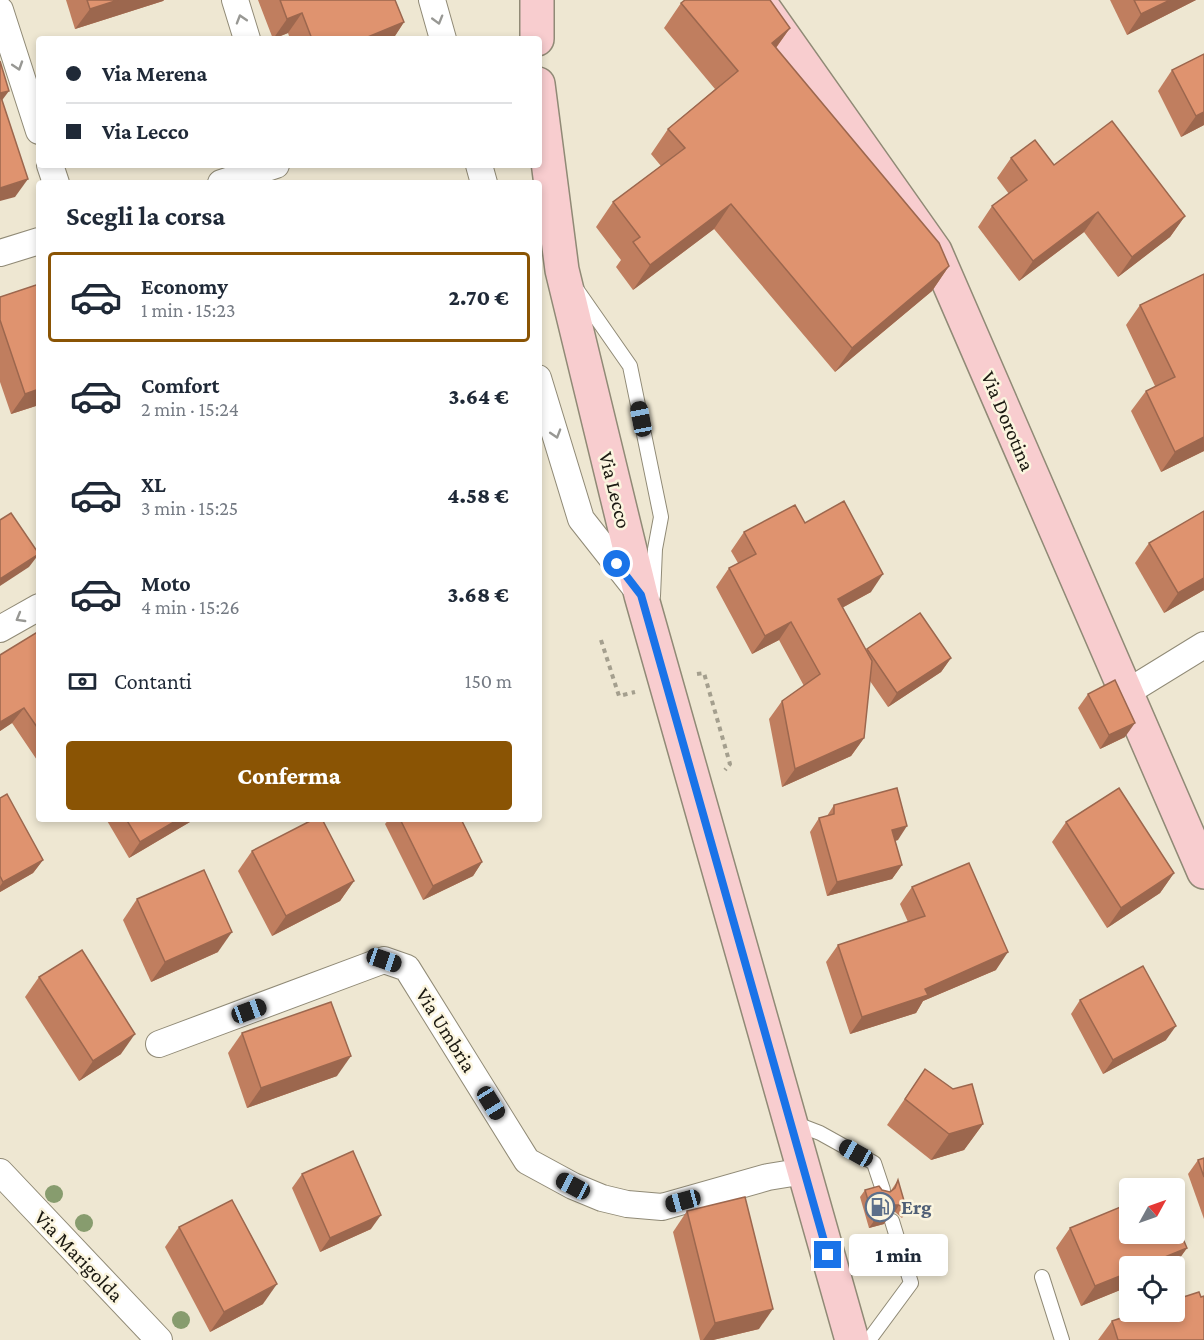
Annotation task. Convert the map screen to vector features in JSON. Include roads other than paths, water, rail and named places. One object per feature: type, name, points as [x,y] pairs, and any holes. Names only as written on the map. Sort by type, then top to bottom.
[{"type":"main road","points":[[537,0],[537,36]]},
{"type":"main road","name":"Via Dorotina","points":[[758,0],[935,251],[1204,872]]},
{"type":"main road","name":"Via Lecco","points":[[542,115],[562,270],[641,595],[852,1340]]},
{"type":"street","points":[[235,0],[246,36]]},
{"type":"street","points":[[432,0],[443,36]]},
{"type":"street","points":[[0,10],[36,121]]},
{"type":"street","points":[[230,180],[267,168]]},
{"type":"street","points":[[0,253],[36,242]]},
{"type":"street","points":[[542,391],[581,519],[641,595]]},
{"type":"street","points":[[0,629],[36,609]]},
{"type":"street","points":[[1126,693],[1204,645]]},
{"type":"street","name":"Via Umbria","points":[[159,1044],[384,960],[407,968],[527,1161],[573,1186],[602,1198],[627,1204],[662,1207],[768,1177],[804,1171]]},
{"type":"street","name":"Via Marigolda","points":[[0,1172],[159,1340]]},
{"type":"lane","points":[[562,270],[630,366],[661,517],[655,549],[652,634]]},
{"type":"lane","points":[[791,1122],[820,1133],[874,1163],[883,1190]]},
{"type":"lane","points":[[869,1340],[911,1282],[892,1221]]},
{"type":"lane","points":[[1042,1277],[1062,1340]]},
{"type":"place","name":"Erg","points":[[880,1207]]}]
